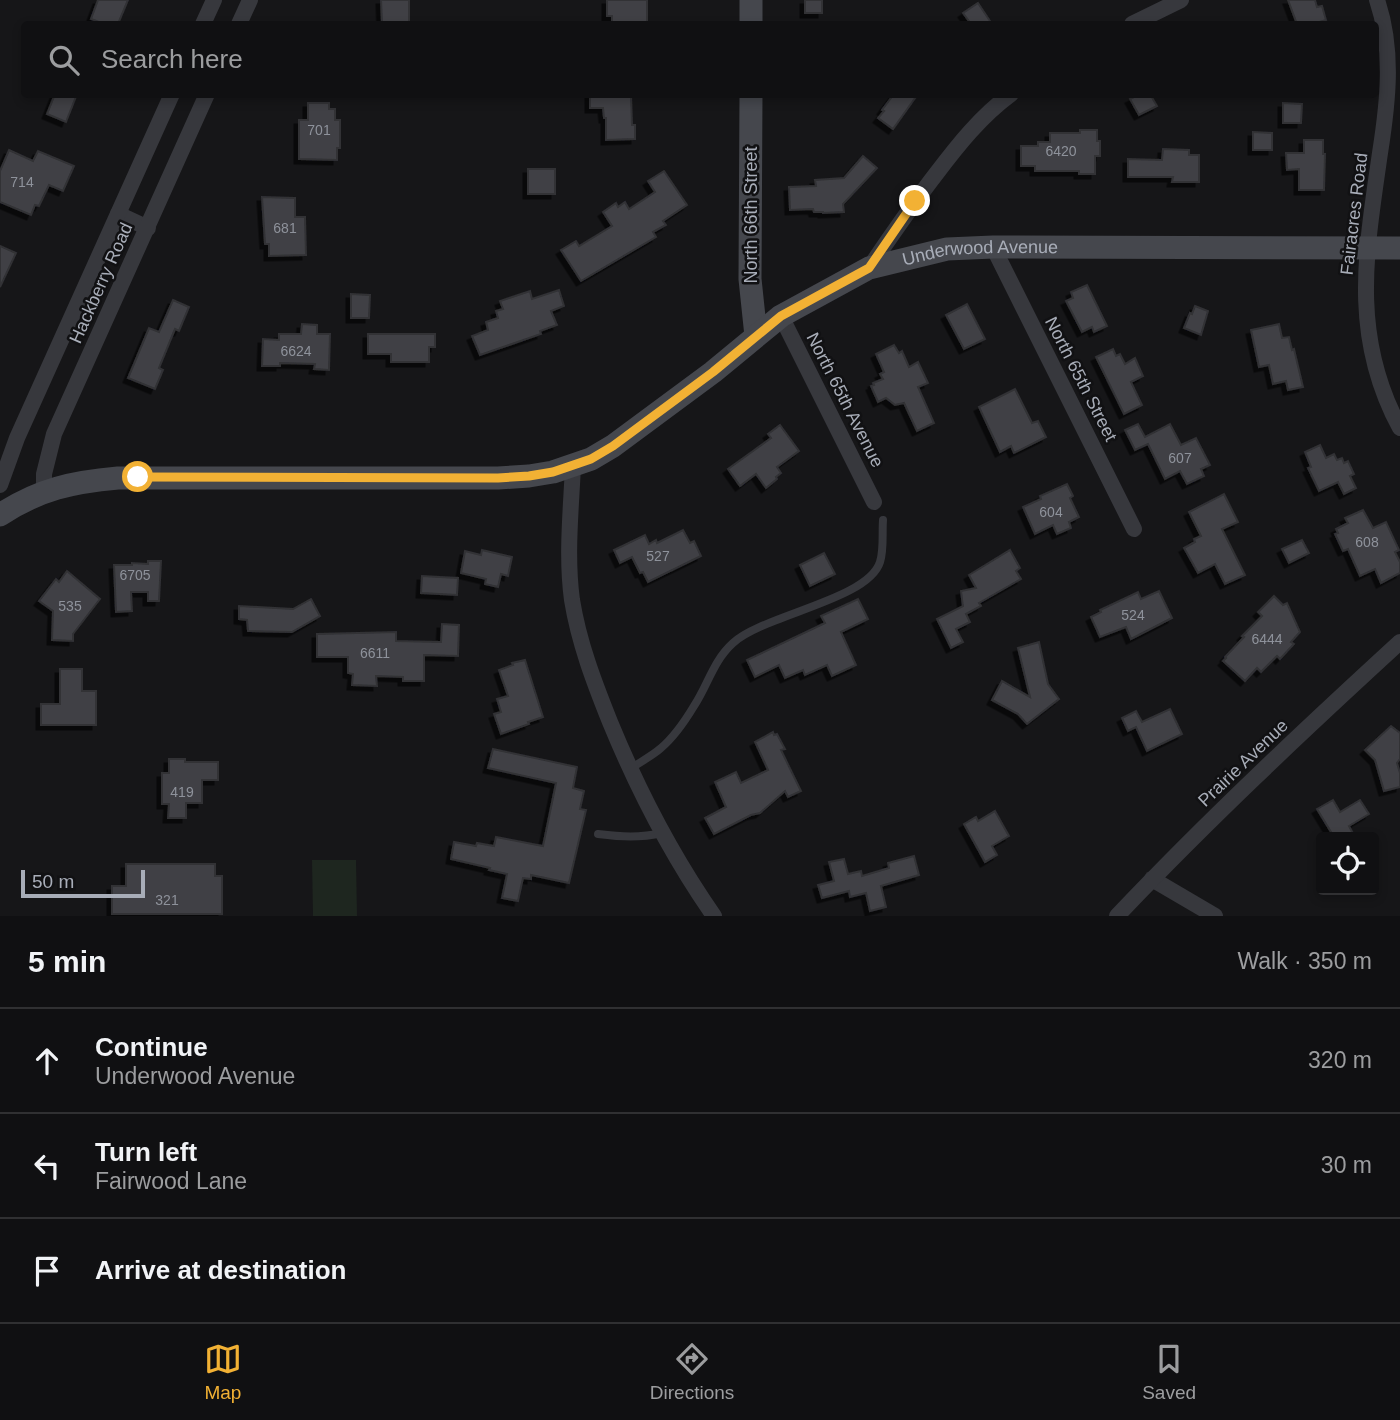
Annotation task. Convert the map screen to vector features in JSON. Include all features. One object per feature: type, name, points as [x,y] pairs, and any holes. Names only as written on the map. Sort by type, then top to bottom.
[{"type":"main road","points":[[751,0],[751,21]]},
{"type":"main road","name":"North 66th Street","points":[[751,98],[750,279],[756,335]]},
{"type":"main road","name":"Underwood Avenue","points":[[0,515],[44,492],[83,481],[127,477],[498,478],[529,476],[573,466],[613,446],[713,372],[781,316],[869,268],[947,249],[1400,248]]},
{"type":"street","points":[[204,21],[214,0]]},
{"type":"street","points":[[240,21],[250,0]]},
{"type":"street","points":[[1138,21],[1181,0]]},
{"type":"street","name":"Fairacres Road","points":[[1377,0],[1384,27],[1388,77],[1387,109],[1367,248],[1365,296],[1370,340],[1378,375],[1400,428]]},
{"type":"street","name":"Hackberry Road","points":[[0,485],[17,438],[170,98]]},
{"type":"street","name":"Hackberry Road","points":[[44,492],[44,474],[54,434],[205,98]]},
{"type":"street","points":[[869,268],[915,201],[959,144],[980,120],[1006,98]]},
{"type":"street","points":[[118,214],[148,228]]},
{"type":"street","name":"North 65th Street","points":[[993,247],[1135,529]]},
{"type":"street","name":"North 65th Avenue","points":[[781,316],[874,502]]},
{"type":"street","points":[[573,466],[570,571],[572,598],[586,661],[630,769],[663,832],[714,916]]},
{"type":"street","name":"Prairie Avenue","points":[[1117,916],[1185,844],[1400,642]]},
{"type":"street","points":[[1152,879],[1215,916]]},
{"type":"lane","points":[[630,769],[662,748],[679,729],[696,704],[712,670],[735,640],[852,590],[873,575],[880,563],[883,520]]},
{"type":"lane","points":[[598,834],[635,837],[663,832]]},
{"type":"shaded area","points":[[312,860],[356,860],[357,916],[313,916]]},
{"type":"building","points":[[98,0],[128,0],[119,21],[91,19]]},
{"type":"building","points":[[381,0],[409,0],[409,21],[382,21]]},
{"type":"building","points":[[607,0],[647,0],[647,21],[612,21],[612,16],[607,16]]},
{"type":"building","points":[[805,0],[822,0],[822,13],[805,13]]},
{"type":"building","points":[[1288,0],[1315,0],[1317,7],[1322,6],[1326,20],[1323,21],[1296,21]]},
{"type":"building","points":[[978,3],[990,21],[969,21],[963,13]]},
{"type":"building","points":[[53,98],[75,98],[66,122],[47,114]]},
{"type":"building","points":[[590,98],[631,98],[635,139],[606,140],[603,108],[590,108]]},
{"type":"building","points":[[891,98],[915,98],[893,129],[878,118],[884,111],[882,110]]},
{"type":"building","points":[[1152,98],[1157,106],[1139,115],[1130,99]]},
{"type":"building","points":[[308,103],[329,103],[329,109],[335,109],[335,120],[340,120],[337,160],[299,159],[299,120],[308,120]]},
{"type":"building","points":[[1283,103],[1302,104],[1301,123],[1283,123]]},
{"type":"building","points":[[1080,130],[1097,130],[1100,156],[1095,156],[1095,174],[1079,174],[1079,171],[1035,171],[1035,166],[1021,166],[1021,146],[1038,146],[1038,142],[1050,142],[1050,133],[1080,133]]},
{"type":"building","points":[[1253,132],[1272,133],[1272,150],[1253,150]]},
{"type":"building","points":[[1304,140],[1323,140],[1324,190],[1299,190],[1299,169],[1287,170],[1286,153],[1304,153]]},
{"type":"building","points":[[1163,149],[1189,150],[1189,155],[1199,155],[1199,182],[1172,182],[1173,177],[1128,177],[1128,159],[1162,160]]},
{"type":"building","points":[[9,150],[33,161],[38,151],[74,166],[63,191],[49,185],[39,206],[35,205],[31,215],[0,202],[0,171]]},
{"type":"building","points":[[863,156],[877,168],[843,204],[844,212],[790,210],[789,187],[816,186],[815,180],[844,178]]},
{"type":"building","points":[[528,169],[555,169],[555,194],[528,194]]},
{"type":"building","points":[[664,171],[687,205],[663,221],[666,225],[653,232],[656,237],[581,281],[561,250],[576,241],[579,246],[612,226],[603,212],[616,203],[618,207],[625,202],[629,209],[655,192],[648,181]]},
{"type":"building","points":[[262,197],[295,198],[295,217],[305,217],[306,255],[269,256],[269,244],[265,244]]},
{"type":"building","points":[[0,246],[16,253],[0,287]]},
{"type":"building","points":[[1087,285],[1107,326],[1094,332],[1092,327],[1082,332],[1066,301],[1073,298],[1071,292]]},
{"type":"building","points":[[559,290],[564,306],[551,311],[557,325],[540,331],[541,334],[480,355],[472,336],[488,330],[486,322],[498,318],[496,311],[503,309],[500,301],[530,291],[532,299]]},
{"type":"building","points":[[351,294],[370,295],[369,318],[351,318]]},
{"type":"building","points":[[173,300],[189,307],[179,331],[175,329],[159,368],[163,370],[155,389],[128,378],[149,328],[159,332]]},
{"type":"building","points":[[967,304],[985,339],[964,349],[946,315]]},
{"type":"building","points":[[1195,306],[1208,311],[1201,335],[1184,328]]},
{"type":"building","points":[[302,324],[317,325],[317,334],[330,334],[329,370],[314,369],[315,364],[280,363],[280,366],[262,366],[263,339],[279,340],[279,334],[301,334]]},
{"type":"building","points":[[1279,324],[1282,338],[1289,337],[1292,350],[1294,349],[1303,387],[1288,390],[1286,381],[1273,384],[1269,365],[1259,367],[1251,330]]},
{"type":"building","points":[[368,334],[435,334],[435,347],[429,347],[429,362],[391,362],[391,354],[368,354]]},
{"type":"building","points":[[894,345],[899,353],[902,351],[909,367],[918,362],[928,383],[918,387],[934,423],[917,431],[904,403],[895,405],[886,398],[878,402],[871,386],[883,379],[880,374],[884,372],[876,354]]},
{"type":"building","points":[[1113,349],[1116,356],[1120,354],[1125,364],[1135,358],[1143,376],[1131,382],[1142,405],[1124,414],[1096,357]]},
{"type":"building","points":[[1015,389],[1032,423],[1038,421],[1046,437],[1014,453],[1011,446],[1000,452],[979,407]]},
{"type":"building","points":[[1138,424],[1145,437],[1170,424],[1181,445],[1196,438],[1210,465],[1201,469],[1204,476],[1187,484],[1180,471],[1165,479],[1148,444],[1135,450],[1125,430]]},
{"type":"building","points":[[780,425],[799,451],[777,467],[781,473],[766,488],[756,474],[740,486],[728,469],[771,438],[768,434]]},
{"type":"building","points":[[1320,445],[1326,458],[1334,454],[1337,460],[1342,458],[1344,463],[1348,461],[1354,474],[1350,476],[1356,488],[1344,494],[1338,482],[1319,491],[1308,468],[1311,467],[1305,452]]},
{"type":"building","points":[[1067,484],[1079,517],[1069,522],[1071,528],[1057,534],[1053,525],[1035,534],[1023,507]]},
{"type":"building","points":[[1224,494],[1238,522],[1222,529],[1245,575],[1225,584],[1215,564],[1198,573],[1184,548],[1201,536],[1189,512]]},
{"type":"building","points":[[1363,510],[1373,528],[1386,522],[1399,550],[1395,552],[1400,562],[1400,573],[1381,583],[1375,569],[1360,576],[1348,549],[1343,551],[1335,534],[1338,533],[1336,529],[1348,523],[1345,518]]},
{"type":"building","points":[[683,530],[690,543],[694,541],[701,556],[648,582],[632,557],[620,563],[614,550],[645,535],[649,544],[656,540],[657,543]]},
{"type":"building","points":[[1302,540],[1309,553],[1289,563],[1282,549]]},
{"type":"building","points":[[482,550],[512,557],[508,576],[501,574],[498,587],[485,584],[486,579],[461,573],[465,551],[481,555]]},
{"type":"building","points":[[1010,550],[1020,568],[1016,571],[1021,579],[979,603],[981,606],[966,614],[970,622],[956,629],[963,642],[951,648],[937,619],[963,606],[961,591],[976,588],[969,575]]},
{"type":"building","points":[[824,553],[835,574],[810,586],[800,565]]},
{"type":"building","points":[[148,561],[161,561],[159,601],[148,601],[148,592],[131,592],[132,611],[116,612],[114,565],[148,564]]},
{"type":"building","points":[[67,571],[100,599],[73,634],[73,641],[52,640],[53,611],[39,601],[56,579],[59,582]]},
{"type":"building","points":[[422,576],[458,578],[457,595],[421,593]]},
{"type":"building","points":[[1159,591],[1172,618],[1131,639],[1126,627],[1100,637],[1091,617],[1138,592],[1141,599]]},
{"type":"building","points":[[1274,596],[1283,605],[1287,603],[1300,632],[1291,642],[1294,644],[1280,659],[1277,656],[1261,672],[1257,668],[1245,681],[1223,661],[1262,616],[1258,612]]},
{"type":"building","points":[[311,599],[320,616],[292,632],[248,631],[247,620],[239,619],[239,606],[293,609]]},
{"type":"building","points":[[858,599],[868,619],[841,632],[856,665],[832,676],[827,665],[805,675],[803,670],[785,678],[779,665],[755,677],[747,660],[825,623],[821,616]]},
{"type":"building","points":[[442,624],[459,625],[458,656],[424,655],[424,681],[403,681],[403,677],[376,676],[377,686],[352,685],[353,674],[348,673],[348,657],[317,657],[317,634],[396,632],[396,641],[441,642]]},
{"type":"building","points":[[1039,642],[1048,684],[1059,699],[1027,724],[1018,714],[992,700],[1002,681],[1030,697],[1018,648]]},
{"type":"building","points":[[525,660],[543,717],[501,734],[494,714],[501,712],[497,699],[508,696],[499,670]]},
{"type":"building","points":[[60,669],[82,669],[82,691],[96,691],[96,725],[41,725],[41,704],[60,704]]},
{"type":"building","points":[[1170,709],[1182,734],[1147,751],[1136,727],[1128,731],[1122,718],[1136,711],[1142,722]]},
{"type":"building","points":[[1391,726],[1400,733],[1400,759],[1397,763],[1400,787],[1384,791],[1375,760],[1365,750]]},
{"type":"building","points":[[773,732],[774,735],[777,734],[785,749],[781,750],[801,791],[788,797],[785,791],[760,813],[714,834],[705,818],[726,807],[715,782],[736,772],[741,783],[768,770],[755,742]]},
{"type":"building","points":[[493,749],[577,767],[573,788],[584,791],[580,809],[586,810],[569,883],[531,875],[531,879],[523,878],[518,901],[502,898],[507,874],[451,859],[454,842],[494,846],[496,837],[543,846],[556,783],[488,768]]},
{"type":"building","points":[[169,759],[218,762],[218,780],[202,780],[202,803],[186,803],[186,818],[168,818],[169,804],[162,804],[162,773],[169,773]]},
{"type":"building","points":[[1333,800],[1340,812],[1360,800],[1369,814],[1349,826],[1352,832],[1331,832],[1317,809]]},
{"type":"building","points":[[995,811],[1009,836],[992,846],[997,855],[985,862],[964,824],[976,817],[978,821]]},
{"type":"building","points":[[914,856],[919,875],[881,886],[886,907],[870,911],[866,893],[850,897],[849,891],[822,898],[818,885],[834,881],[829,862],[844,859],[848,874],[861,871],[862,876],[889,868],[888,863]]},
{"type":"building","points":[[126,864],[215,864],[215,876],[222,876],[222,914],[112,914],[112,886],[126,886]]},
{"type":"route","points":[[138,477],[498,478],[529,476],[573,466],[613,446],[713,372],[781,316],[869,268],[915,201]]}]
